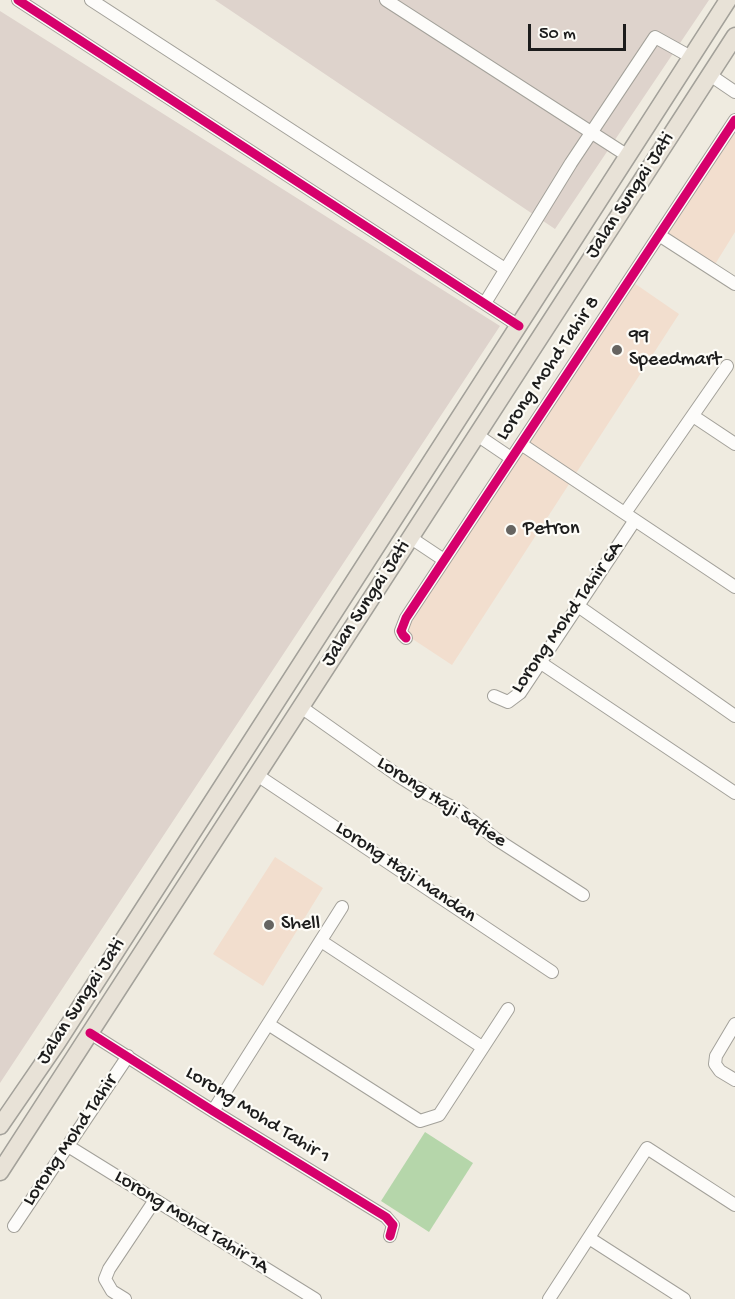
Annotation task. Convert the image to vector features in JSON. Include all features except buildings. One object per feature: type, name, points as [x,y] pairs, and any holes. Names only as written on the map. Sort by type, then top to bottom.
[{"type":"main road","name":"Jalan Sungai Jati","points":[[0,1126],[57,1043],[728,0]]},
{"type":"main road","name":"Jalan Sungai Jati","points":[[0,1172],[735,36]]},
{"type":"street","points":[[18,0],[519,326]]},
{"type":"street","points":[[92,0],[505,269]]},
{"type":"street","points":[[387,0],[628,156]]},
{"type":"street","points":[[484,303],[571,164],[655,37],[691,57]]},
{"type":"street","points":[[710,75],[735,92]]},
{"type":"street","name":"Lorong Mohd Tahir 8","points":[[406,638],[401,631],[402,626],[735,120]]},
{"type":"street","points":[[659,235],[735,284]]},
{"type":"street","name":"Lorong Mohd Tahir 6A","points":[[494,696],[508,702],[520,693],[578,606],[630,517],[727,366]]},
{"type":"street","points":[[693,416],[735,444]]},
{"type":"street","points":[[477,435],[511,458]]},
{"type":"street","points":[[521,444],[735,587]]},
{"type":"street","points":[[411,538],[444,560]]},
{"type":"street","points":[[578,606],[735,716]]},
{"type":"street","points":[[541,663],[735,793]]},
{"type":"street","name":"Lorong Haji Safiee","points":[[301,707],[400,777],[460,811],[496,839],[583,895]]},
{"type":"street","name":"Lorong Haji Mandan","points":[[257,775],[552,972]]},
{"type":"street","name":"Lorong Mohd Tahir 1","points":[[213,1111],[342,907]]},
{"type":"street","points":[[321,941],[482,1047]]},
{"type":"street","points":[[268,1024],[420,1121],[439,1115],[508,1009]]},
{"type":"street","points":[[735,1024],[716,1056],[715,1064],[720,1071],[735,1080]]},
{"type":"street","name":"Lorong Mohd Tahir 1","points":[[90,1032],[213,1111],[386,1217],[393,1225],[390,1236]]},
{"type":"street","name":"Lorong Mohd Tahir","points":[[14,1226],[128,1056]]},
{"type":"street","name":"Lorong Mohd Tahir 1A","points":[[68,1146],[315,1299]]},
{"type":"street","points":[[549,1299],[647,1148],[735,1205]]},
{"type":"street","points":[[125,1299],[112,1291],[105,1279],[109,1269],[155,1200]]},
{"type":"street","points":[[589,1238],[684,1299]]},
{"type":"shaded area","points":[[215,0],[709,0],[555,229]]},
{"type":"shaded area","points":[[0,11],[500,326],[0,1083]]},
{"type":"shaded area","points":[[735,130],[735,232],[714,266],[666,233]]},
{"type":"shaded area","points":[[634,283],[679,314],[452,665],[408,636],[408,625]]},
{"type":"shaded area","points":[[275,857],[323,888],[263,986],[213,954]]},
{"type":"green space","points":[[425,1132],[473,1163],[429,1232],[381,1201]]},
{"type":"cycle path","points":[[18,0],[519,326]]},
{"type":"cycle path","points":[[406,638],[401,631],[406,618],[735,120]]},
{"type":"cycle path","points":[[90,1033],[386,1217],[393,1225],[390,1236]]},
{"type":"place","name":"99 Speedmart","points":[[617,350]]},
{"type":"place","name":"Petron","points":[[511,530]]},
{"type":"place","name":"Shell","points":[[269,925]]}]
